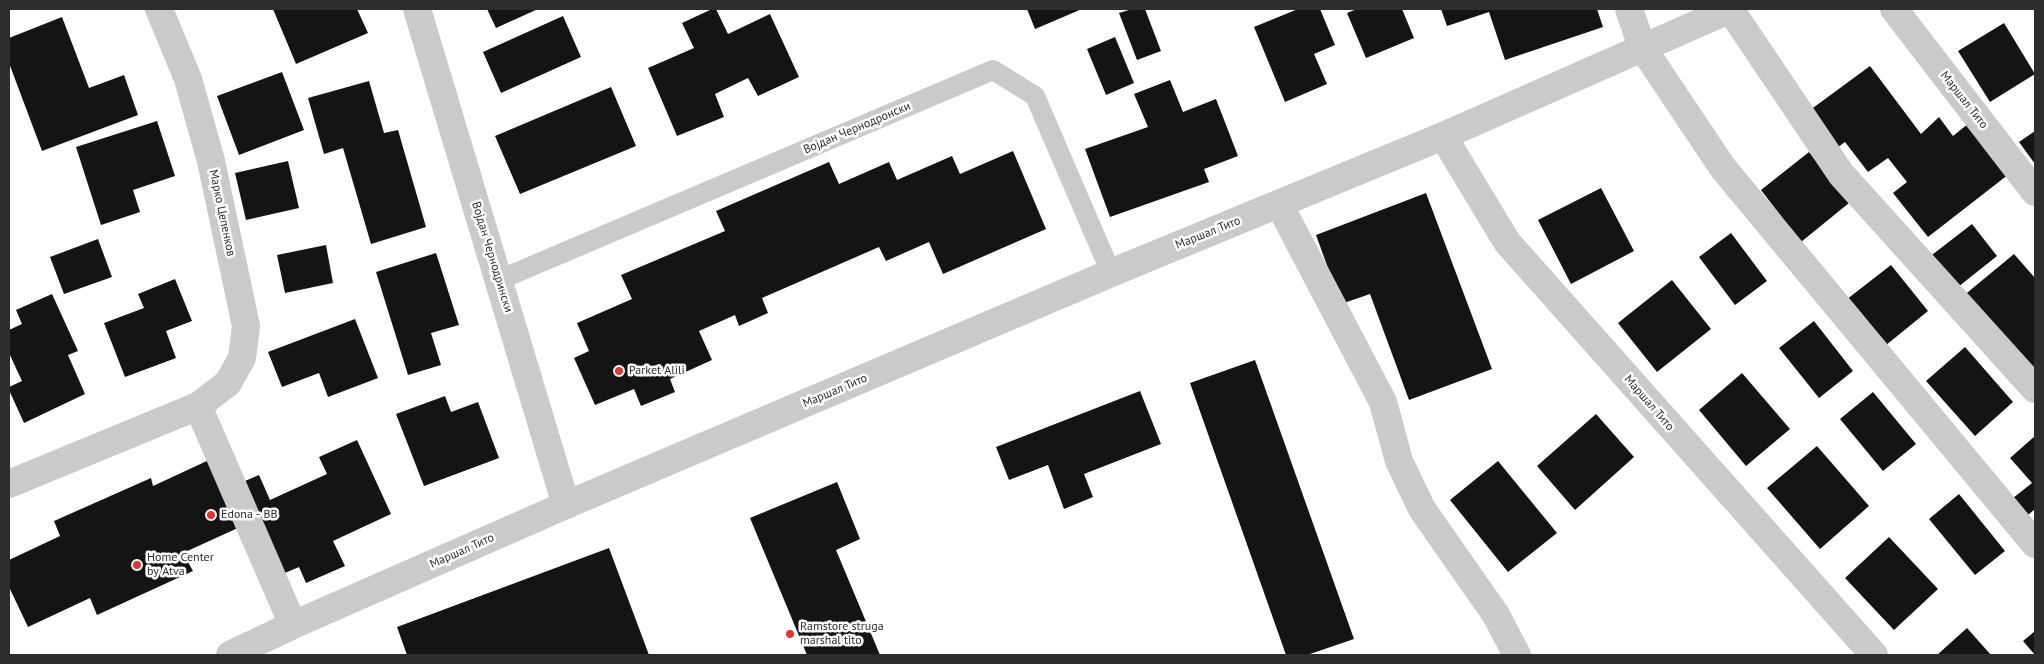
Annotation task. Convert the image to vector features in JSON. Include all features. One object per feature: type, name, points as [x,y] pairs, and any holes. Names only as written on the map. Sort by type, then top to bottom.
[{"type":"street","name":"Марко Цепенков","points":[[9,484],[198,406],[228,383],[242,358],[246,326],[209,152],[188,79],[159,9]]},
{"type":"street","name":"Војдан Чернодрински","points":[[417,9],[566,505]]},
{"type":"street","points":[[1628,9],[1642,47],[1723,168],[2035,544]]},
{"type":"street","name":"Маршал Тито","points":[[233,655],[293,625],[566,505],[1111,273],[1443,136],[1731,9],[1842,174],[2035,390]]},
{"type":"street","name":"Маршал Тито","points":[[1894,9],[2035,192]]},
{"type":"street","name":"Маршал Тито","points":[[1443,136],[1507,242],[1874,655]]},
{"type":"street","points":[[1279,204],[1383,402],[1399,461],[1422,510],[1496,615],[1517,655]]},
{"type":"street","points":[[198,406],[293,625]]},
{"type":"lane","name":"Војдан Чернодронски","points":[[499,280],[993,70],[1034,96],[1111,273]]},
{"type":"building","points":[[273,9],[357,9],[368,33],[296,64]]},
{"type":"building","points":[[487,9],[538,9],[496,28]]},
{"type":"building","points":[[712,9],[716,9],[728,34],[770,14],[799,77],[758,96],[748,78],[715,94],[724,117],[677,136],[648,68],[694,48],[682,23]]},
{"type":"building","points":[[1027,9],[1082,9],[1035,29]]},
{"type":"building","points":[[1132,9],[1145,9],[1161,51],[1137,60],[1119,13]]},
{"type":"building","points":[[1298,9],[1320,9],[1335,45],[1314,54],[1327,84],[1285,102],[1254,27]]},
{"type":"building","points":[[1357,9],[1402,9],[1414,38],[1366,58],[1347,13]]},
{"type":"building","points":[[1441,9],[1597,9],[1603,27],[1505,60],[1489,12],[1447,26]]},
{"type":"building","points":[[563,16],[581,57],[501,93],[483,52]]},
{"type":"building","points":[[62,17],[89,88],[124,75],[138,115],[42,151],[9,63],[9,38]]},
{"type":"building","points":[[2004,23],[2035,74],[1990,102],[1958,51]]},
{"type":"building","points":[[1115,37],[1134,83],[1106,95],[1087,49]]},
{"type":"building","points":[[1870,66],[1921,134],[1939,117],[1953,136],[1969,123],[2009,174],[1928,237],[1893,193],[1907,182],[1888,158],[1868,172],[1845,142],[1834,150],[1806,113]]},
{"type":"building","points":[[282,72],[304,130],[239,155],[217,96]]},
{"type":"building","points":[[1170,80],[1183,112],[1216,99],[1238,156],[1204,169],[1209,182],[1110,217],[1085,149],[1148,127],[1134,94]]},
{"type":"building","points":[[369,81],[384,133],[398,130],[426,227],[371,244],[343,148],[324,154],[308,98]]},
{"type":"building","points":[[611,87],[636,146],[520,194],[495,136]]},
{"type":"building","points":[[157,121],[175,176],[133,190],[140,212],[101,225],[76,147]]},
{"type":"building","points":[[2035,131],[2035,164],[2019,142]]},
{"type":"building","points":[[1013,151],[1046,229],[943,274],[929,242],[886,261],[879,247],[762,298],[768,313],[739,326],[735,315],[699,331],[712,360],[670,379],[675,392],[641,406],[634,389],[595,405],[574,358],[589,351],[577,323],[632,299],[621,275],[725,231],[716,211],[829,162],[839,184],[889,162],[897,180],[952,156],[960,174]]},
{"type":"building","points":[[1809,152],[1849,203],[1801,242],[1761,190]]},
{"type":"building","points":[[288,161],[299,208],[246,220],[235,173]]},
{"type":"building","points":[[1601,188],[1634,251],[1571,284],[1538,220]]},
{"type":"building","points":[[1426,193],[1492,369],[1409,400],[1370,294],[1341,304],[1316,235]]},
{"type":"building","points":[[1972,224],[1997,256],[1953,291],[1928,258]]},
{"type":"building","points":[[1731,233],[1767,281],[1735,305],[1699,257]]},
{"type":"building","points":[[98,239],[112,277],[64,294],[50,257]]},
{"type":"building","points":[[326,245],[333,283],[285,293],[277,255]]},
{"type":"building","points":[[436,253],[459,325],[431,333],[441,365],[408,375],[376,272]]},
{"type":"building","points":[[2014,254],[2035,278],[2035,378],[1962,297]]},
{"type":"building","points":[[1891,265],[1928,311],[1880,350],[1842,303]]},
{"type":"building","points":[[175,279],[192,321],[166,331],[176,358],[125,377],[104,323],[144,308],[138,294]]},
{"type":"building","points":[[1672,280],[1711,329],[1657,372],[1618,323]]},
{"type":"building","points":[[52,294],[78,351],[68,355],[85,394],[24,423],[9,390],[9,387],[22,381],[9,353],[9,330],[22,324],[16,310]]},
{"type":"building","points":[[355,319],[378,378],[328,397],[319,373],[282,387],[268,352]]},
{"type":"building","points":[[1814,321],[1853,371],[1819,398],[1779,348]]},
{"type":"building","points":[[1965,347],[2013,402],[1975,436],[1926,381]]},
{"type":"building","points":[[1255,360],[1354,639],[1307,655],[1286,655],[1190,383]]},
{"type":"building","points":[[1742,373],[1790,429],[1746,466],[1699,410]]},
{"type":"building","points":[[1140,391],[1161,444],[1084,474],[1093,497],[1064,509],[1048,465],[1009,480],[996,447]]},
{"type":"building","points":[[1873,392],[1916,444],[1883,471],[1840,419]]},
{"type":"building","points":[[445,396],[451,412],[478,402],[499,458],[424,486],[396,414]]},
{"type":"building","points":[[1596,414],[1634,457],[1575,510],[1537,466]]},
{"type":"building","points":[[2035,436],[2035,509],[2028,515],[2013,498],[2032,483],[2010,458]]},
{"type":"building","points":[[357,440],[391,514],[333,541],[345,566],[306,583],[299,567],[280,575],[238,484],[259,475],[270,500],[327,474],[319,457]]},
{"type":"building","points":[[1817,446],[1869,506],[1820,549],[1767,488]]},
{"type":"building","points":[[209,460],[240,527],[183,553],[193,571],[97,615],[90,598],[28,627],[9,587],[9,560],[60,536],[54,521],[151,478],[153,486]]},
{"type":"building","points":[[1498,461],[1557,533],[1508,572],[1450,500]]},
{"type":"building","points":[[837,482],[860,539],[836,550],[880,655],[807,655],[750,518]]},
{"type":"building","points":[[1959,494],[2005,551],[1975,575],[1929,519]]},
{"type":"building","points":[[1889,537],[1938,589],[1894,630],[1845,578]]},
{"type":"building","points":[[609,548],[649,655],[407,655],[397,627]]},
{"type":"building","points":[[1967,628],[1991,655],[1937,655]]},
{"type":"building","points":[[2035,631],[2035,655],[2023,641]]},
{"type":"place","name":"Parket Alili","points":[[619,371]]},
{"type":"place","name":"Edona - BB","points":[[211,515]]},
{"type":"place","name":"Home Center by Atva","points":[[137,565]]},
{"type":"place","name":"Ramstore struga marshal tito","points":[[790,634]]}]
